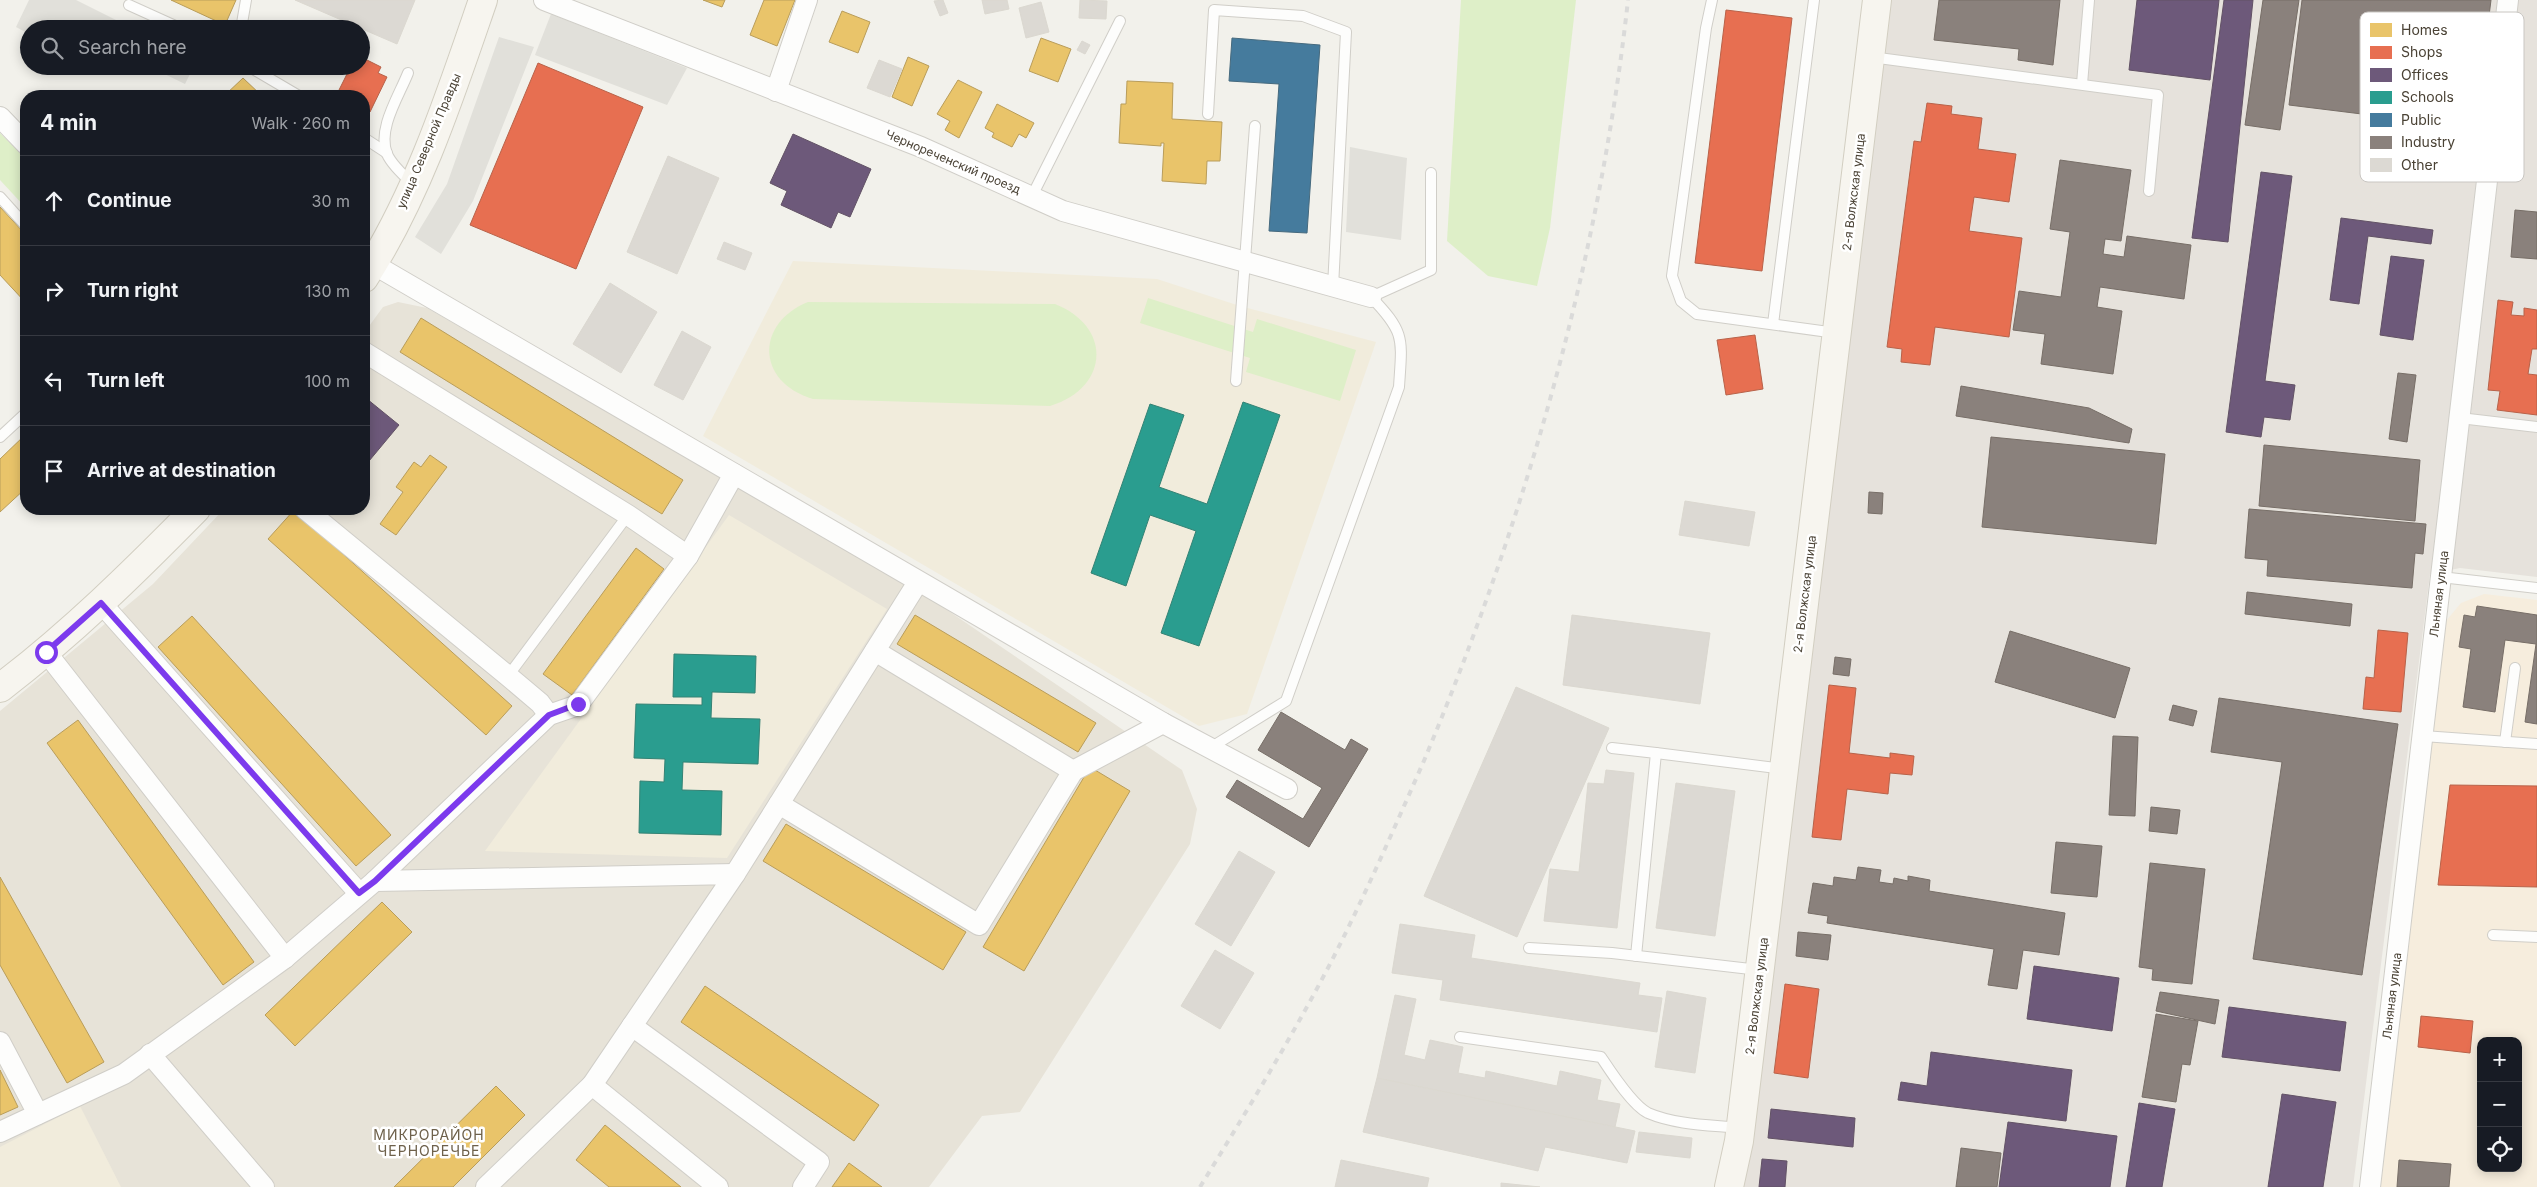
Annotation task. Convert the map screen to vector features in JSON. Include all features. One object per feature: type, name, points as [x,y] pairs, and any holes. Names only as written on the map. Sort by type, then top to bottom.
[{"type":"street","name":"улица Северной Правды","points":[[370,267],[413,184],[446,106],[483,0]]},
{"type":"street","name":"Чернореченский проезд","points":[[544,0],[921,147],[1063,211],[1371,298]]},
{"type":"street","points":[[776,91],[807,0]]},
{"type":"street","name":"2-я Волжская улица","points":[[1729,1187],[1740,1128],[1760,970],[1877,0]]},
{"type":"street","points":[[0,117],[20,138]]},
{"type":"street","name":"Льняная улица","points":[[2370,1187],[2487,182]]},
{"type":"street","points":[[370,272],[734,474],[1163,723],[1286,789]]},
{"type":"street","points":[[370,356],[628,515],[688,556]]},
{"type":"street","points":[[0,1132],[124,1074],[285,958],[367,887],[549,715],[578,704],[688,556],[734,474]]},
{"type":"street","points":[[4,679],[46,652],[101,603],[190,515]]},
{"type":"street","points":[[312,515],[540,703],[549,715]]},
{"type":"street","points":[[486,1187],[592,1085],[736,874],[918,582]]},
{"type":"street","points":[[101,603],[367,887],[736,874]]},
{"type":"street","points":[[875,651],[1072,771]]},
{"type":"street","points":[[46,652],[285,958]]},
{"type":"street","points":[[779,804],[979,925],[1072,771],[1163,723]]},
{"type":"street","points":[[632,1026],[819,1162],[803,1187]]},
{"type":"street","points":[[0,1042],[38,1114]]},
{"type":"street","points":[[150,1054],[264,1187]]},
{"type":"street","points":[[592,1085],[718,1187]]},
{"type":"lane","points":[[243,20],[246,0]]},
{"type":"lane","points":[[1712,0],[1706,28],[1672,276],[1681,301],[1697,314],[1837,333]]},
{"type":"lane","points":[[1772,324],[1814,0]]},
{"type":"lane","points":[[2082,84],[2089,0]]},
{"type":"lane","points":[[129,5],[162,20]]},
{"type":"lane","points":[[1208,114],[1214,10],[1303,16],[1346,32],[1333,287]]},
{"type":"lane","points":[[1032,196],[1120,21]]},
{"type":"lane","points":[[1870,57],[2158,95],[2149,191]]},
{"type":"lane","points":[[387,153],[384,133],[408,73]]},
{"type":"lane","points":[[263,75],[289,90]]},
{"type":"lane","points":[[1236,381],[1254,126]]},
{"type":"lane","points":[[370,142],[387,153],[396,167],[413,184]]},
{"type":"lane","points":[[1210,748],[1286,701],[1399,387],[1402,342],[1391,318],[1371,298],[1431,270],[1432,174]]},
{"type":"lane","points":[[0,197],[20,219]]},
{"type":"lane","points":[[2460,418],[2537,427]]},
{"type":"lane","points":[[0,437],[20,419]]},
{"type":"lane","points":[[508,676],[628,515]]},
{"type":"lane","points":[[2441,577],[2537,588]]},
{"type":"lane","points":[[2505,742],[2515,668]]},
{"type":"lane","points":[[2423,736],[2537,744]]},
{"type":"lane","points":[[1612,748],[1784,769]]},
{"type":"lane","points":[[1636,956],[1656,753]]},
{"type":"lane","points":[[2493,935],[2537,937]]},
{"type":"lane","points":[[1529,948],[1636,956],[1760,970]]},
{"type":"lane","points":[[1460,1037],[1602,1057],[1618,1084],[1647,1112],[1686,1123],[1740,1128]]},
{"type":"shaded area","points":[[29,0],[76,0],[116,20],[20,20],[20,29],[16,27]]},
{"type":"shaded area","points":[[1887,0],[2537,0],[2537,577],[2460,568],[2430,574],[2353,1187],[1743,1187]]},
{"type":"shaded area","points":[[551,14],[687,68],[667,105],[535,55]]},
{"type":"shaded area","points":[[499,37],[534,47],[473,201],[441,254],[415,237],[447,184]]},
{"type":"shaded area","points":[[166,75],[190,75],[185,84]]},
{"type":"shaded area","points":[[1350,147],[1407,158],[1401,240],[1346,232]]},
{"type":"shaded area","points":[[793,261],[1157,279],[1240,306],[1376,342],[1247,714],[1199,726],[703,436]]},
{"type":"shaded area","points":[[398,302],[427,308],[903,580],[1182,770],[1197,809],[1190,844],[1020,1112],[982,1116],[929,1187],[0,1187],[0,711],[153,584],[218,515],[370,515],[370,325],[383,307]]},
{"type":"shaded area","points":[[729,515],[887,609],[727,858],[485,851]]},
{"type":"shaded area","points":[[2484,594],[2537,600],[2537,1187],[2379,1187],[2446,621],[2461,603]]},
{"type":"shaded area","points":[[80,1106],[121,1187],[0,1187],[0,1147]]},
{"type":"green space","points":[[1461,0],[1576,0],[1550,228],[1537,286],[1488,276],[1447,241]]},
{"type":"green space","points":[[0,133],[20,153],[20,202],[0,180]]},
{"type":"green space","points":[[1148,298],[1253,332],[1257,319],[1356,350],[1340,401],[1246,372],[1250,358],[1140,323]]},
{"type":"green space","points":[[808,302],[1055,304],[1074,314],[1087,327],[1094,342],[1096,357],[1093,372],[1084,386],[1070,397],[1050,406],[813,399],[794,391],[781,380],[773,367],[769,353],[771,338],[778,324],[790,312]]},
{"type":"building: Homes","points":[[171,0],[236,0],[227,20],[214,20]]},
{"type":"building: Homes","points":[[703,0],[725,0],[722,7]]},
{"type":"building: Homes","points":[[764,0],[795,0],[777,46],[750,35]]},
{"type":"building: Homes","points":[[842,11],[870,22],[858,53],[829,42]]},
{"type":"building: Homes","points":[[1041,38],[1071,49],[1058,82],[1029,71]]},
{"type":"building: Homes","points":[[908,57],[929,66],[912,106],[892,97]]},
{"type":"building: Homes","points":[[243,78],[256,90],[230,90]]},
{"type":"building: Homes","points":[[958,80],[982,92],[959,138],[945,130],[950,121],[937,114]]},
{"type":"building: Homes","points":[[1127,81],[1173,83],[1172,119],[1222,122],[1220,161],[1207,161],[1206,184],[1162,181],[1164,143],[1161,143],[1161,146],[1119,143],[1121,104],[1126,104]]},
{"type":"building: Homes","points":[[997,104],[1034,123],[1026,138],[1019,134],[1012,147],[992,137],[994,133],[985,128]]},
{"type":"building: Homes","points":[[0,207],[20,229],[20,297],[0,275]]},
{"type":"building: Homes","points":[[421,318],[683,480],[662,514],[400,352]]},
{"type":"building: Homes","points":[[20,440],[20,494],[0,512],[0,459]]},
{"type":"building: Homes","points":[[430,455],[447,467],[396,535],[380,524],[403,492],[396,487],[414,462],[421,467]]},
{"type":"building: Homes","points":[[290,515],[300,515],[512,706],[486,735],[268,539]]},
{"type":"building: Homes","points":[[636,548],[664,569],[572,695],[543,674]]},
{"type":"building: Homes","points":[[915,615],[1096,723],[1078,752],[897,644]]},
{"type":"building: Homes","points":[[192,616],[391,835],[356,866],[158,647]]},
{"type":"building: Homes","points":[[78,720],[254,962],[223,985],[47,743]]},
{"type":"building: Homes","points":[[1090,767],[1130,791],[1024,971],[983,947]]},
{"type":"building: Homes","points":[[786,824],[966,932],[943,970],[763,861]]},
{"type":"building: Homes","points":[[0,877],[104,1062],[67,1083],[0,965]]},
{"type":"building: Homes","points":[[382,902],[412,932],[295,1046],[265,1015]]},
{"type":"building: Homes","points":[[705,986],[879,1105],[854,1141],[681,1022]]},
{"type":"building: Homes","points":[[0,1070],[18,1107],[0,1115]]},
{"type":"building: Homes","points":[[496,1086],[525,1115],[453,1187],[394,1187]]},
{"type":"building: Homes","points":[[605,1125],[681,1187],[609,1187],[576,1160]]},
{"type":"building: Homes","points":[[849,1163],[882,1187],[832,1187]]},
{"type":"building: Shops","points":[[1726,10],[1792,18],[1762,271],[1695,263]]},
{"type":"building: Shops","points":[[370,62],[381,67],[378,73],[387,77],[370,112],[370,90],[339,90],[346,75],[370,75]]},
{"type":"building: Shops","points":[[538,63],[643,107],[576,269],[470,225]]},
{"type":"building: Shops","points":[[1927,103],[1952,106],[1951,114],[1982,118],[1978,149],[2016,154],[2009,202],[1974,197],[1969,231],[2022,238],[2009,337],[1935,327],[1930,365],[1901,362],[1902,349],[1887,347],[1914,141],[1921,142]]},
{"type":"building: Shops","points":[[2498,300],[2513,302],[2511,315],[2524,316],[2524,308],[2537,310],[2537,349],[2532,349],[2528,374],[2537,375],[2537,415],[2497,410],[2500,391],[2488,390]]},
{"type":"building: Shops","points":[[1755,335],[1763,389],[1726,395],[1717,340]]},
{"type":"building: Shops","points":[[2378,630],[2408,633],[2401,712],[2363,709],[2366,677],[2374,678]]},
{"type":"building: Shops","points":[[1829,685],[1856,688],[1849,753],[1890,758],[1890,753],[1914,756],[1912,775],[1890,773],[1888,794],[1847,789],[1841,840],[1812,837]]},
{"type":"building: Shops","points":[[2450,785],[2537,786],[2537,887],[2438,885]]},
{"type":"building: Shops","points":[[1785,984],[1819,989],[1808,1078],[1774,1073]]},
{"type":"building: Shops","points":[[2421,1016],[2473,1021],[2470,1053],[2418,1047]]},
{"type":"building: Offices","points":[[2137,0],[2219,0],[2210,80],[2129,70]]},
{"type":"building: Offices","points":[[2224,0],[2253,0],[2228,242],[2192,238]]},
{"type":"building: Offices","points":[[793,134],[871,169],[850,217],[838,212],[831,228],[781,205],[787,191],[770,183]]},
{"type":"building: Offices","points":[[2261,172],[2292,176],[2265,381],[2295,385],[2290,420],[2264,417],[2261,437],[2226,432]]},
{"type":"building: Offices","points":[[2341,218],[2433,230],[2431,244],[2368,236],[2359,304],[2330,300]]},
{"type":"building: Offices","points":[[2391,256],[2424,260],[2413,340],[2380,335]]},
{"type":"building: Offices","points":[[370,401],[399,425],[370,460]]},
{"type":"building: Offices","points":[[2034,966],[2119,978],[2112,1031],[2027,1019]]},
{"type":"building: Offices","points":[[2229,1007],[2346,1022],[2340,1071],[2222,1057]]},
{"type":"building: Offices","points":[[1931,1052],[2072,1070],[2066,1121],[1898,1100],[1901,1082],[1927,1086]]},
{"type":"building: Offices","points":[[2282,1094],[2336,1102],[2323,1187],[2268,1187]]},
{"type":"building: Offices","points":[[2139,1103],[2175,1109],[2162,1187],[2126,1187]]},
{"type":"building: Offices","points":[[1771,1109],[1855,1118],[1853,1147],[1768,1138]]},
{"type":"building: Offices","points":[[2008,1122],[2117,1136],[2110,1187],[1999,1187]]},
{"type":"building: Offices","points":[[1762,1159],[1787,1161],[1785,1187],[1759,1187]]},
{"type":"building: Schools","points":[[1243,402],[1280,415],[1199,646],[1161,633],[1196,531],[1150,515],[1126,586],[1091,573],[1150,404],[1184,415],[1159,487],[1207,504]]},
{"type":"building: Schools","points":[[674,654],[756,656],[755,693],[712,692],[711,718],[760,719],[758,764],[683,762],[682,790],[722,791],[721,835],[639,833],[640,781],[664,782],[665,759],[634,758],[636,704],[702,705],[702,697],[673,697]]},
{"type":"building: Public","points":[[1232,38],[1320,45],[1307,233],[1269,231],[1279,84],[1229,81]]},
{"type":"building: Industry","points":[[1939,0],[2060,0],[2053,65],[2018,60],[2019,49],[1934,40]]},
{"type":"building: Industry","points":[[2263,0],[2299,0],[2280,130],[2245,125]]},
{"type":"building: Industry","points":[[2302,0],[2491,0],[2490,12],[2360,12],[2360,114],[2289,105]]},
{"type":"building: Industry","points":[[2060,160],[2131,170],[2121,241],[2105,239],[2103,254],[2124,257],[2127,236],[2191,245],[2184,299],[2100,287],[2097,307],[2122,311],[2113,374],[2041,364],[2045,334],[2013,330],[2019,291],[2061,297],[2070,232],[2050,229]]},
{"type":"building: Industry","points":[[2515,210],[2537,212],[2537,259],[2511,257]]},
{"type":"building: Industry","points":[[2398,373],[2416,375],[2407,442],[2389,439]]},
{"type":"building: Industry","points":[[1961,386],[2089,408],[2132,429],[2129,443],[1956,416]]},
{"type":"building: Industry","points":[[1991,437],[2165,454],[2156,544],[1982,527]]},
{"type":"building: Industry","points":[[2264,445],[2420,460],[2415,521],[2259,506]]},
{"type":"building: Industry","points":[[1869,492],[1883,493],[1882,514],[1868,513]]},
{"type":"building: Industry","points":[[2249,509],[2426,524],[2423,554],[2415,553],[2412,588],[2267,576],[2268,560],[2245,558]]},
{"type":"building: Industry","points":[[2247,592],[2352,604],[2350,626],[2245,614]]},
{"type":"building: Industry","points":[[2477,606],[2537,615],[2537,724],[2525,722],[2536,644],[2505,640],[2495,712],[2463,707],[2471,649],[2459,647],[2464,615],[2475,617]]},
{"type":"building: Industry","points":[[2010,631],[2130,668],[2115,718],[1995,682]]},
{"type":"building: Industry","points":[[1835,657],[1851,659],[1849,676],[1833,674]]},
{"type":"building: Industry","points":[[2219,698],[2398,724],[2362,975],[2253,959],[2282,762],[2211,752]]},
{"type":"building: Industry","points":[[2173,705],[2197,711],[2193,726],[2169,720]]},
{"type":"building: Industry","points":[[1281,712],[1345,750],[1351,739],[1368,749],[1309,847],[1226,797],[1237,780],[1303,819],[1322,788],[1258,750]]},
{"type":"building: Industry","points":[[2113,736],[2138,737],[2135,816],[2109,815]]},
{"type":"building: Industry","points":[[2151,807],[2180,810],[2177,834],[2149,831]]},
{"type":"building: Industry","points":[[2056,842],[2102,846],[2097,897],[2051,893]]},
{"type":"building: Industry","points":[[2150,863],[2205,869],[2192,984],[2152,980],[2153,969],[2139,967]]},
{"type":"building: Industry","points":[[1858,867],[1881,870],[1879,882],[1893,884],[1894,878],[1908,881],[1908,876],[1930,880],[1929,891],[2065,913],[2059,955],[2023,950],[2017,989],[1988,985],[1994,949],[1827,923],[1828,916],[1808,913],[1813,883],[1833,886],[1834,877],[1856,880]]},
{"type":"building: Industry","points":[[1798,932],[1831,935],[1828,960],[1796,956]]},
{"type":"building: Industry","points":[[2160,992],[2219,1000],[2215,1024],[2156,1011]]},
{"type":"building: Industry","points":[[2156,1014],[2198,1021],[2190,1065],[2182,1064],[2176,1102],[2142,1097]]},
{"type":"building: Industry","points":[[1961,1148],[2001,1153],[1997,1187],[1956,1187]]},
{"type":"building: Industry","points":[[2399,1160],[2451,1164],[2449,1187],[2397,1187]]},
{"type":"building: Other","points":[[295,0],[415,0],[397,44],[370,32],[370,20],[341,20]]},
{"type":"building: Other","points":[[943,0],[948,13],[940,16],[934,1]]},
{"type":"building: Other","points":[[982,0],[1007,0],[1009,9],[985,14]]},
{"type":"building: Other","points":[[1080,0],[1107,1],[1106,19],[1079,18]]},
{"type":"building: Other","points":[[1041,2],[1049,32],[1026,38],[1019,8]]},
{"type":"building: Other","points":[[1082,41],[1090,45],[1085,54],[1077,50]]},
{"type":"building: Other","points":[[879,60],[902,69],[890,97],[867,88]]},
{"type":"building: Other","points":[[668,156],[719,178],[677,274],[627,252]]},
{"type":"building: Other","points":[[724,242],[752,253],[745,270],[717,259]]},
{"type":"building: Other","points":[[610,283],[657,312],[621,373],[573,344]]},
{"type":"building: Other","points":[[682,331],[711,347],[683,400],[654,385]]},
{"type":"building: Other","points":[[1685,501],[1755,512],[1749,546],[1679,535]]},
{"type":"building: Other","points":[[1572,615],[1710,633],[1700,704],[1563,685]]},
{"type":"building: Other","points":[[1516,687],[1609,728],[1517,937],[1424,896]]},
{"type":"building: Other","points":[[1606,770],[1634,773],[1617,928],[1544,921],[1550,869],[1579,872],[1588,783],[1604,784]]},
{"type":"building: Other","points":[[1676,783],[1735,791],[1715,936],[1656,928]]},
{"type":"building: Other","points":[[1239,851],[1275,872],[1231,946],[1195,924]]},
{"type":"building: Other","points":[[1400,924],[1475,935],[1471,958],[1640,983],[1638,995],[1662,998],[1657,1032],[1440,1000],[1443,980],[1392,973]]},
{"type":"building: Other","points":[[1215,950],[1254,973],[1220,1029],[1181,1006]]},
{"type":"building: Other","points":[[1667,991],[1706,998],[1695,1073],[1655,1067]]},
{"type":"building: Other","points":[[1395,995],[1416,999],[1404,1055],[1425,1060],[1430,1040],[1463,1047],[1458,1073],[1485,1078],[1486,1071],[1557,1086],[1560,1071],[1601,1080],[1597,1100],[1620,1104],[1615,1127],[1377,1078]]},
{"type":"building: Other","points":[[1377,1078],[1635,1131],[1627,1163],[1545,1147],[1538,1171],[1363,1132]]},
{"type":"building: Other","points":[[1639,1132],[1692,1138],[1690,1158],[1636,1152]]},
{"type":"building: Other","points":[[1341,1160],[1429,1178],[1427,1187],[1335,1187]]},
{"type":"building: Other","points":[[1501,1183],[1540,1187],[1501,1187]]},
{"type":"railway","points":[[1200,1187],[1298,1022],[1354,916],[1423,763],[1460,671],[1494,578],[1525,484],[1553,389],[1577,293],[1598,196],[1615,98],[1628,0]]},
{"type":"district","name":"МИКРОРАЙОН ЧЕРНОРЕЧЬЕ","points":[[429,1144]]},
{"type":"route","points":[[46,652],[101,603],[359,893],[375,881],[549,715],[578,704]]}]
